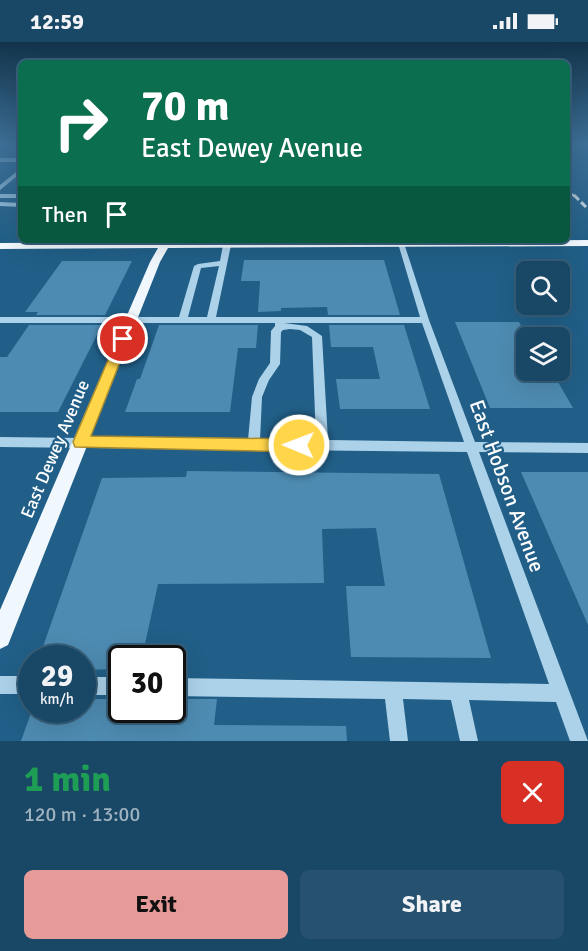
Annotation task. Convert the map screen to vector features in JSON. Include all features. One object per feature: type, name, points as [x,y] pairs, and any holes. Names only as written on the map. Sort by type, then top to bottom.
[{"type":"main road","points":[[0,246],[63,243]]},
{"type":"main road","name":"East Dewey Avenue","points":[[0,637],[157,259],[166,243]]},
{"type":"main road","points":[[187,243],[227,245],[342,243]]},
{"type":"main road","points":[[570,243],[588,243]]},
{"type":"street","points":[[0,188],[13,177]]},
{"type":"street","points":[[0,196],[18,196]]},
{"type":"street","points":[[0,204],[18,205]]},
{"type":"street","name":"East Hobson Avenue","points":[[400,243],[425,320],[579,741]]},
{"type":"street","points":[[211,319],[227,245]]},
{"type":"street","points":[[183,319],[198,266],[223,263]]},
{"type":"street","points":[[0,320],[211,319],[279,323],[309,329],[317,336],[322,446]]},
{"type":"street","points":[[279,323],[425,320]]},
{"type":"street","points":[[254,444],[257,397],[264,380],[275,364],[276,331],[279,323]]},
{"type":"street","points":[[0,442],[588,448]]},
{"type":"street","points":[[0,684],[18,685]]},
{"type":"street","points":[[186,687],[561,693]]},
{"type":"street","points":[[393,690],[399,741]]},
{"type":"street","points":[[458,692],[469,741]]},
{"type":"building","points":[[244,260],[384,260],[400,315],[328,315],[327,307],[281,308],[281,311],[258,312],[260,281],[241,281]]},
{"type":"building","points":[[62,261],[132,261],[105,315],[36,315],[38,312],[25,312]]},
{"type":"building","points":[[455,322],[519,322],[522,327],[516,327],[516,381],[557,381],[573,408],[490,408]]},
{"type":"building","points":[[29,325],[102,325],[58,412],[0,412],[0,357],[7,357]]},
{"type":"building","points":[[159,325],[258,325],[256,348],[238,348],[230,412],[125,412],[137,379],[140,379]]},
{"type":"building","points":[[329,325],[404,325],[430,409],[340,409],[336,379],[380,379],[373,347],[331,347]]},
{"type":"building","points":[[187,471],[439,474],[491,658],[351,657],[346,586],[385,586],[376,528],[322,529],[324,583],[158,584],[145,645],[108,645],[108,669],[96,670],[96,645],[44,645],[102,478],[186,477]]},
{"type":"building","points":[[521,472],[588,472],[588,625]]},
{"type":"building","points":[[96,699],[108,699],[108,723],[186,723],[186,699],[217,699],[214,725],[346,726],[347,741],[21,741],[27,723],[96,723]]},
{"type":"railway","points":[[570,192],[575,197]]},
{"type":"railway","points":[[574,195],[588,209]]},
{"type":"route","points":[[123,339],[81,442],[299,445]]}]
